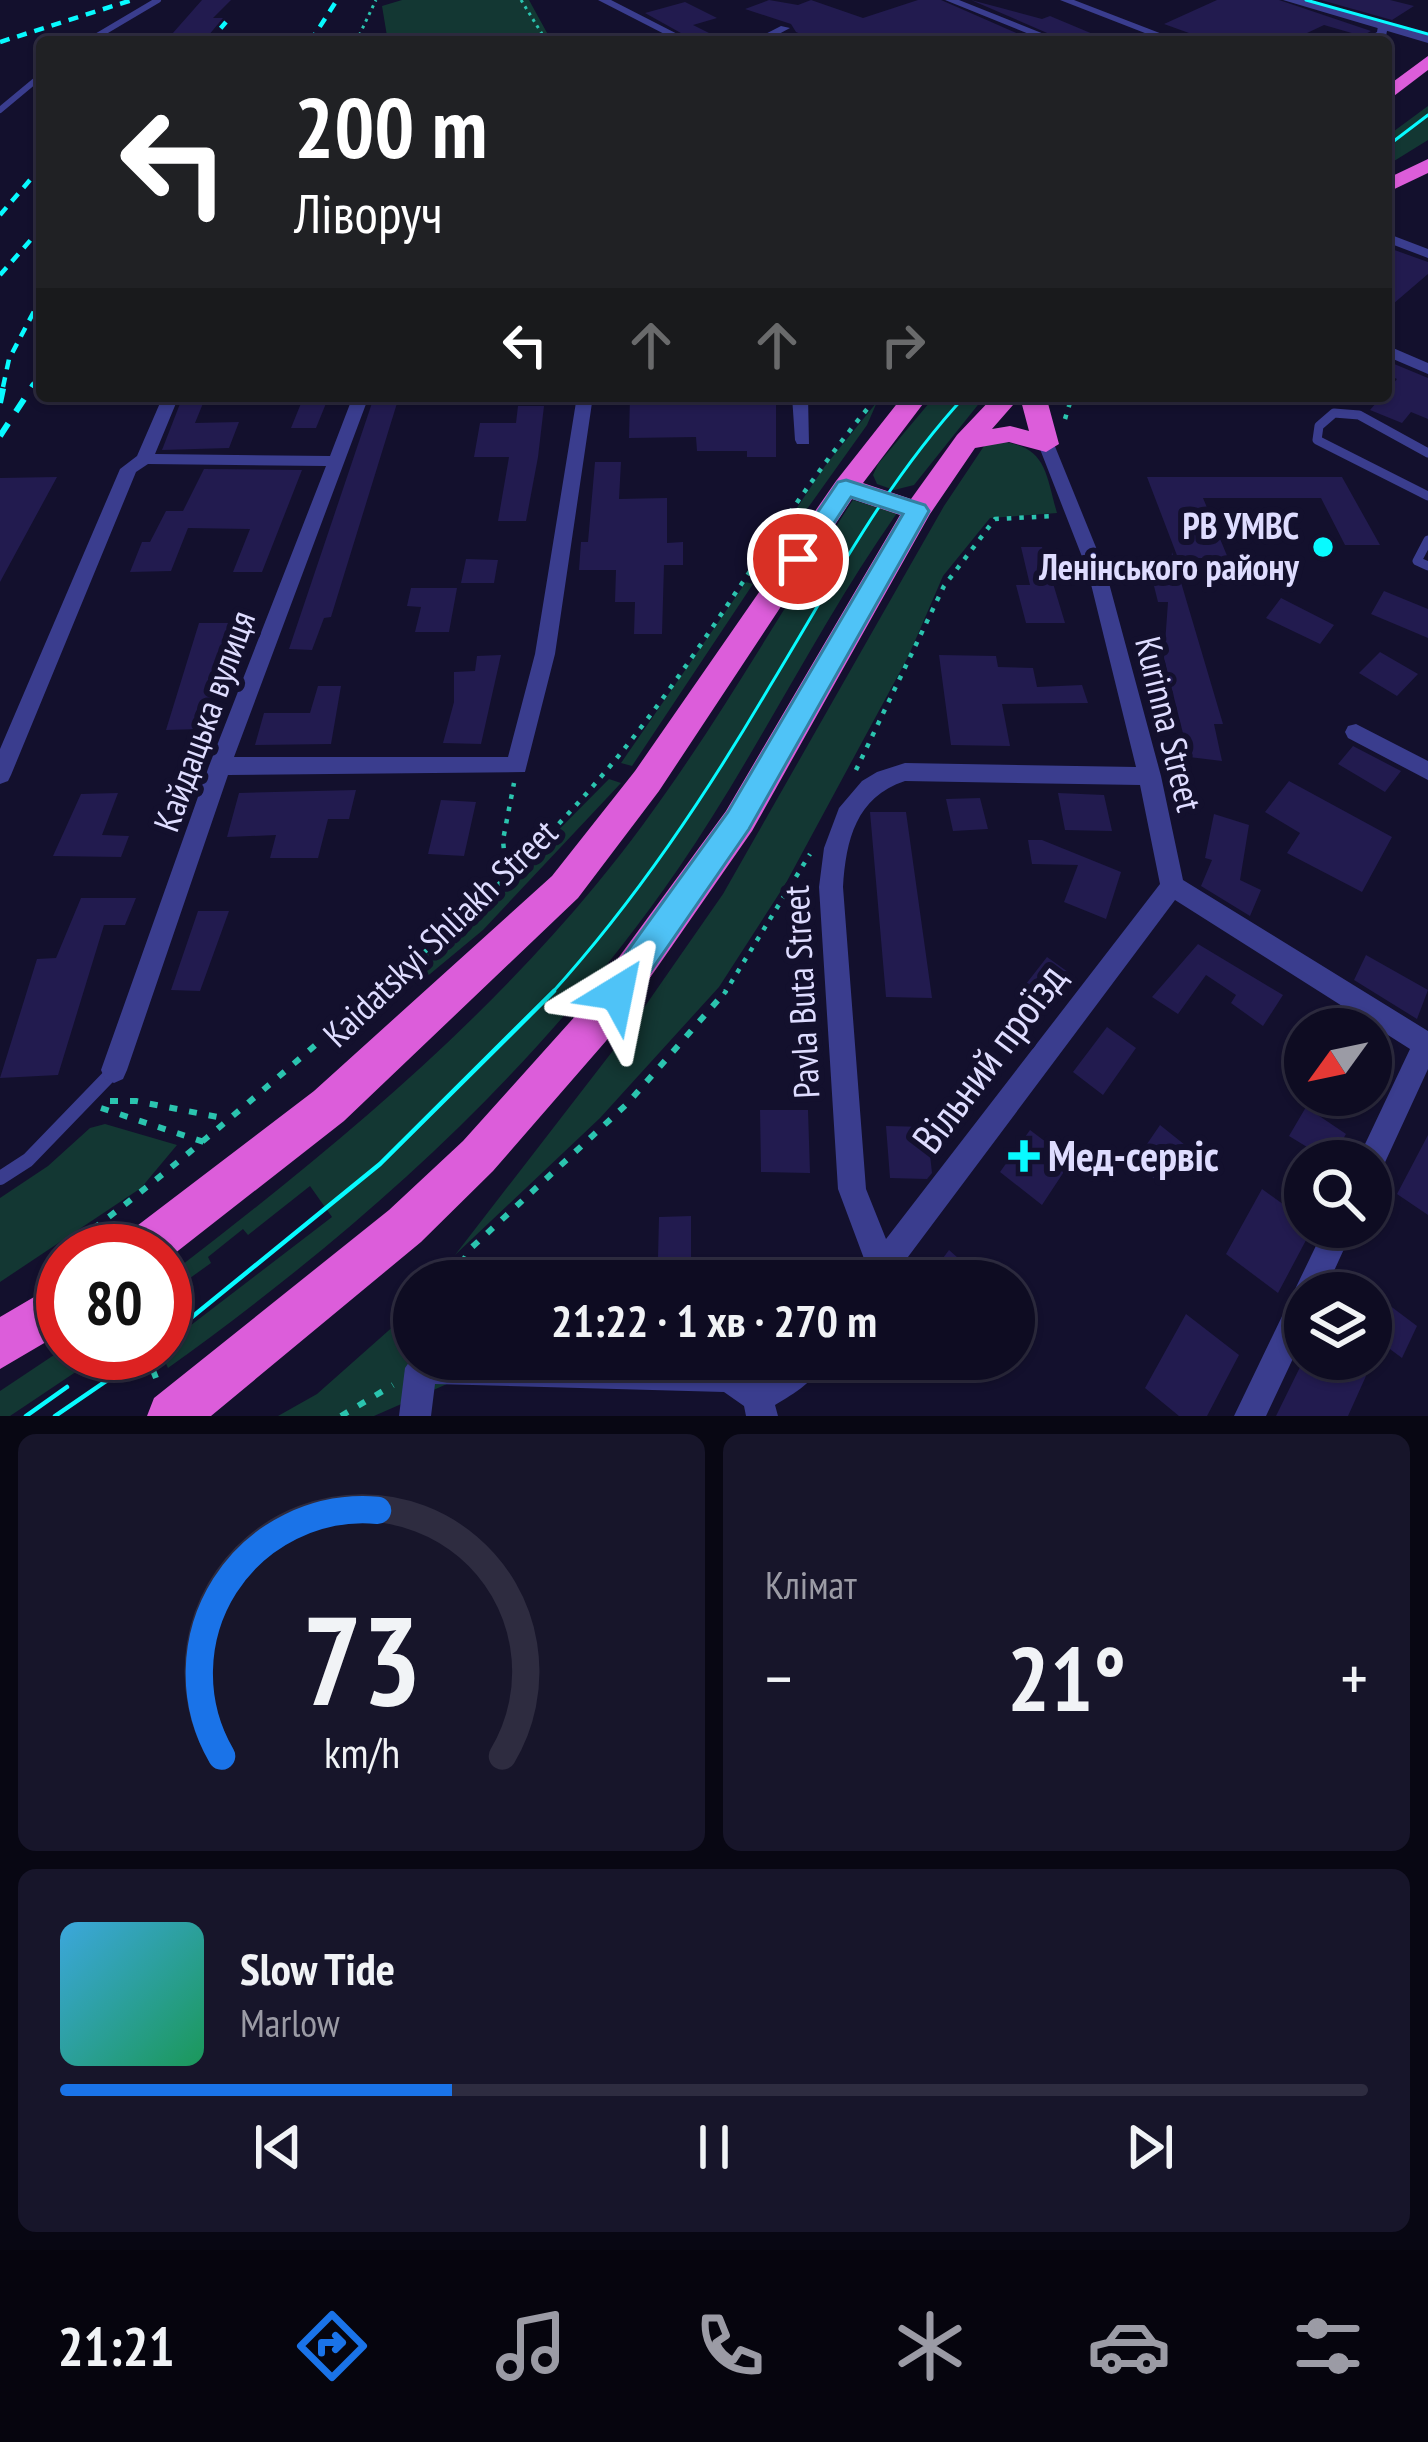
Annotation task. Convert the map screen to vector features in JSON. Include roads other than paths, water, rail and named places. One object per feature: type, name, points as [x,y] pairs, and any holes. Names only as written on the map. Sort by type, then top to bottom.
[{"type":"highway","points":[[1392,91],[1428,61]]},
{"type":"highway","points":[[1392,185],[1428,165]]},
{"type":"highway","name":"Kaidatskyi Shliakh Street","points":[[180,1224],[329,1106],[565,887],[647,782],[846,488],[911,402]]},
{"type":"highway","points":[[172,1416],[405,1226],[478,1156],[592,1028],[739,821],[917,511],[966,441],[1002,402]]},
{"type":"highway","points":[[1035,402],[1046,444]]},
{"type":"highway","points":[[966,441],[1010,434],[1046,444]]},
{"type":"highway","points":[[846,488],[917,511]]},
{"type":"highway","points":[[0,1346],[36,1322]]},
{"type":"street","points":[[603,0],[676,36]]},
{"type":"street","points":[[950,0],[1043,36]]},
{"type":"street","points":[[1065,0],[1162,36]]},
{"type":"street","points":[[1290,0],[1428,36]]},
{"type":"street","points":[[1311,3],[1428,36]]},
{"type":"street","points":[[1378,36],[1383,26]]},
{"type":"street","points":[[768,36],[785,28]]},
{"type":"street","points":[[1392,239],[1428,254]]},
{"type":"street","points":[[1392,353],[1428,369]]},
{"type":"street","points":[[0,775],[129,469],[144,459],[168,402]]},
{"type":"street","name":"Кайдацька вулиця","points":[[114,1070],[220,766],[359,402]]},
{"type":"street","points":[[220,766],[517,766],[544,654],[584,402]]},
{"type":"street","points":[[800,402],[803,440]]},
{"type":"street","name":"Kurinna Street","points":[[1046,444],[1095,567],[1150,776],[1172,886]]},
{"type":"street","points":[[144,459],[337,461]]},
{"type":"street","points":[[1356,732],[1428,771]]},
{"type":"street","name":"Pavla Buta Street","points":[[873,1260],[852,1189],[832,910],[833,843],[850,806],[867,786],[905,772],[1150,776]]},
{"type":"street","points":[[1172,886],[1427,1046],[1381,1140]]},
{"type":"street","name":"Вільний проїзд","points":[[888,1260],[1172,886]]},
{"type":"street","points":[[1250,1416],[1284,1344]]},
{"type":"street","points":[[415,1416],[421,1368],[728,1377],[760,1406],[787,1380]]},
{"type":"lane","points":[[97,36],[158,0]]},
{"type":"lane","points":[[0,110],[36,79]]},
{"type":"lane","points":[[0,88],[20,91]]},
{"type":"lane","points":[[1428,453],[1359,415],[1334,413],[1319,426],[1317,440],[1428,496]]},
{"type":"lane","points":[[1428,540],[1418,561],[1428,566]]},
{"type":"lane","points":[[0,1178],[28,1160],[114,1070]]},
{"type":"tram line","points":[[1306,0],[1428,34]]},
{"type":"tram line","points":[[1392,142],[1428,115]]},
{"type":"tram line","points":[[551,994],[668,846],[884,499],[960,402]]},
{"type":"tram line","points":[[551,994],[554,991]]},
{"type":"tram line","points":[[192,1317],[380,1164],[551,994]]},
{"type":"tram line","points":[[55,1416],[108,1380]]},
{"type":"tram line","points":[[26,1416],[67,1387]]},
{"type":"railway","points":[[0,42],[132,0]]},
{"type":"railway","points":[[314,36],[337,0]]},
{"type":"railway","points":[[214,36],[226,22]]},
{"type":"railway","points":[[0,215],[36,173]]},
{"type":"railway","points":[[0,275],[36,234]]},
{"type":"railway","points":[[3,387],[9,359],[36,307]]},
{"type":"railway","points":[[32,387],[36,381]]},
{"type":"railway","points":[[0,403],[4,384]]},
{"type":"railway","points":[[0,436],[34,384]]},
{"type":"place","name":"РВ УМВС Ленінського району","points":[[1323,547]]},
{"type":"place","name":"Мед-сервіс","points":[[1024,1156]]}]
